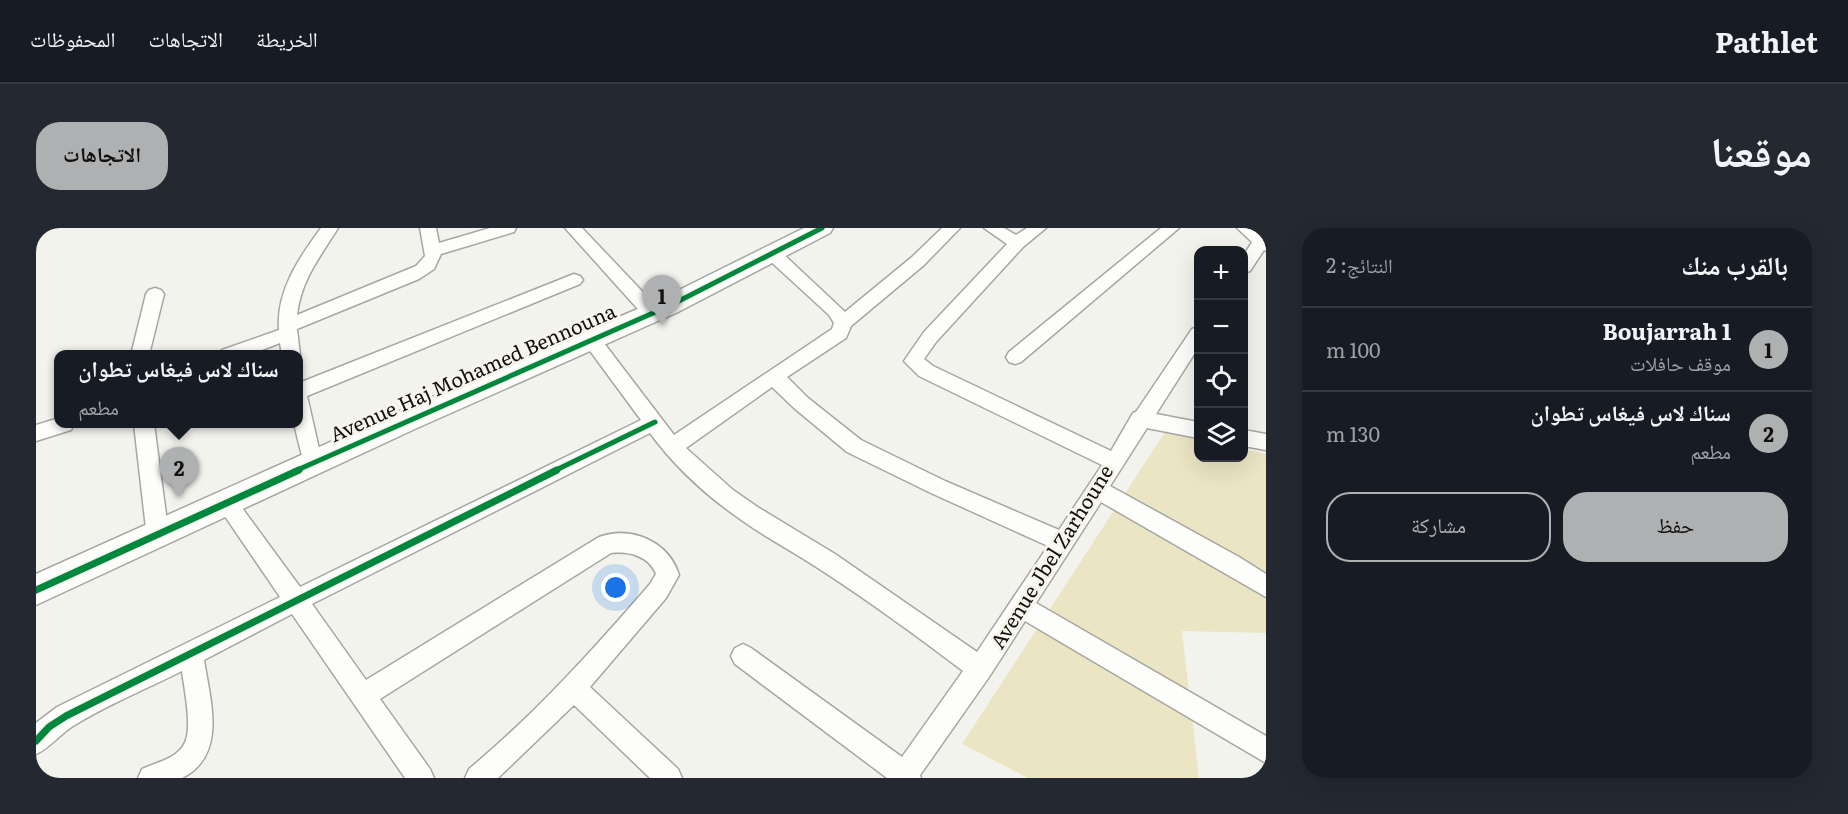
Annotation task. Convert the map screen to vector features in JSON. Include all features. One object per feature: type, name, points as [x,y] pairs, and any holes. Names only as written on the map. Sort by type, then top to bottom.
[{"type":"street","points":[[290,350],[286,330],[297,275],[330,228]]},
{"type":"street","points":[[238,350],[413,275],[431,264],[432,251],[428,228]]},
{"type":"street","points":[[432,251],[507,228]]},
{"type":"street","points":[[573,228],[651,312]]},
{"type":"street","name":"Avenue Haj Mohamed Bennouna","points":[[36,590],[158,537],[312,462],[651,312],[774,255],[822,228]]},
{"type":"street","points":[[672,447],[840,333],[843,323],[918,261],[952,228]]},
{"type":"street","points":[[992,228],[1017,243]]},
{"type":"street","points":[[1038,228],[1017,243],[930,337],[913,361],[926,371],[1113,461]]},
{"type":"street","points":[[1015,357],[1170,228]]},
{"type":"street","points":[[1245,228],[1264,243],[1248,262]]},
{"type":"street","points":[[774,255],[835,311],[843,323]]},
{"type":"street","points":[[303,390],[574,280]]},
{"type":"street","points":[[141,350],[155,294]]},
{"type":"street","points":[[591,339],[656,422],[672,447],[726,496],[751,515],[828,561],[981,669]]},
{"type":"street","name":"Avenue Jbel Zarhoune","points":[[905,777],[1022,607],[1140,419],[1194,340]]},
{"type":"street","points":[[771,378],[782,383],[801,404],[854,446],[938,487],[1064,543]]},
{"type":"street","points":[[303,418],[312,462]]},
{"type":"street","points":[[1140,419],[1194,429]]},
{"type":"street","points":[[36,741],[56,721],[295,603],[482,505],[656,422]]},
{"type":"street","points":[[36,433],[54,427]]},
{"type":"street","points":[[145,428],[158,537]]},
{"type":"street","points":[[1248,438],[1265,440]]},
{"type":"street","points":[[1096,489],[1231,564],[1266,587]]},
{"type":"street","points":[[227,503],[295,603],[421,778]]},
{"type":"street","points":[[362,696],[606,544],[622,541],[640,546],[666,566],[667,579],[574,689],[512,751],[478,778]]},
{"type":"street","points":[[1022,607],[1266,750]]},
{"type":"street","points":[[151,778],[184,763],[200,744],[200,725],[191,654]]},
{"type":"street","points":[[743,656],[905,777]]},
{"type":"street","points":[[574,689],[669,778]]},
{"type":"shaded area","points":[[1165,432],[1194,438],[1194,462],[1248,462],[1248,450],[1266,454],[1266,633],[1182,631],[1199,778],[1028,778],[962,744]]},
{"type":"cycle path","points":[[36,590],[407,420],[669,306],[822,228]]},
{"type":"cycle path","points":[[36,741],[49,727],[66,716],[655,422]]},
{"type":"place","name":"Boujarrah 1","points":[[662,325]]},
{"type":"place","name":"سناك لاس فيغاس تطوان","points":[[179,497]]}]
